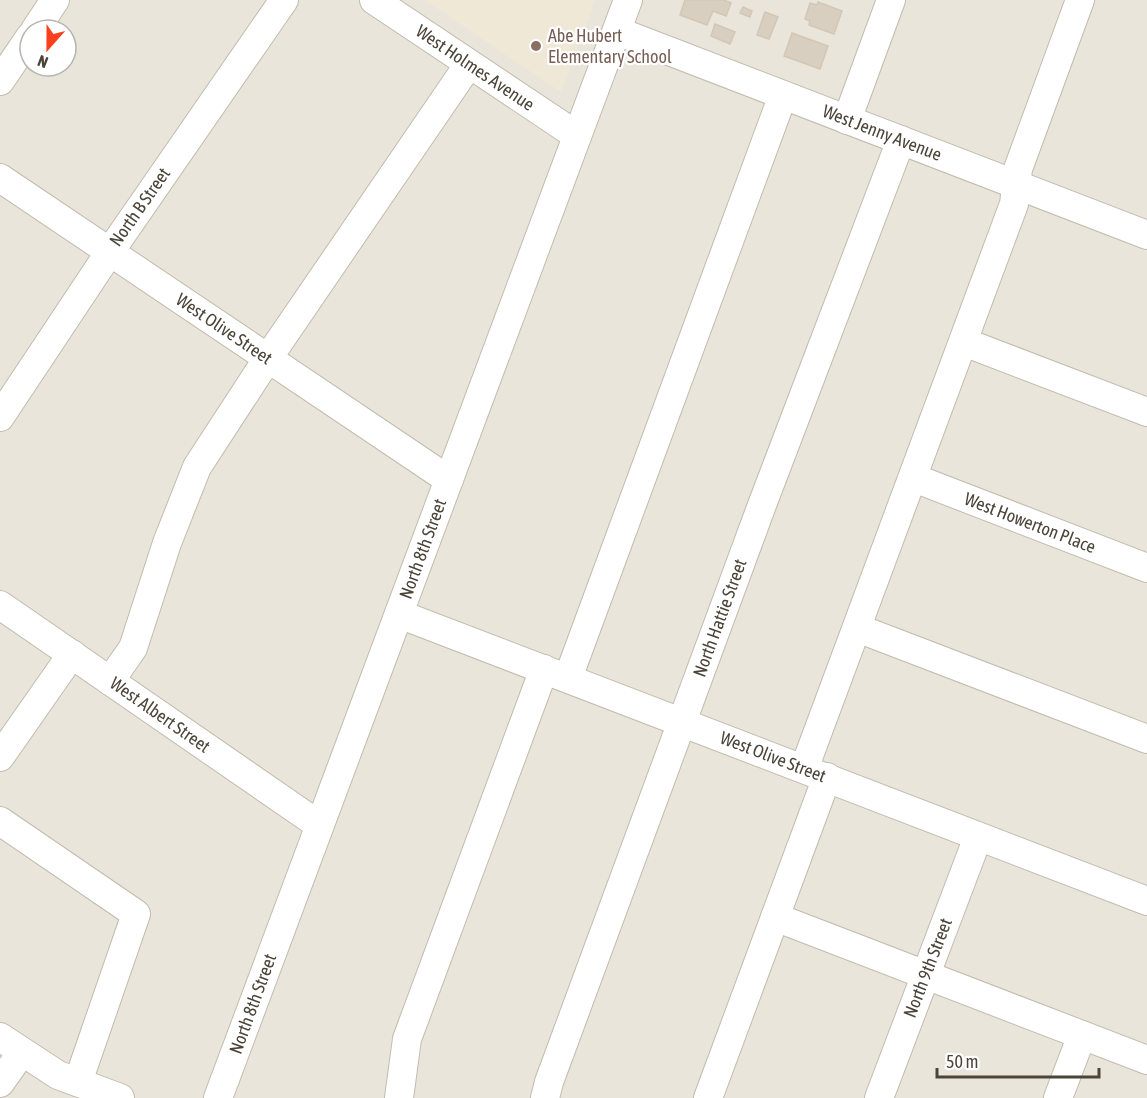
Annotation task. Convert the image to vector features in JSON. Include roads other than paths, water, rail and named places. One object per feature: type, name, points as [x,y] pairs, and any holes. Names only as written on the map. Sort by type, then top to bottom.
[{"type":"street","points":[[42,18],[55,0]]},
{"type":"street","name":"North B Street","points":[[0,417],[109,253],[284,0]]},
{"type":"street","name":"West Holmes Avenue","points":[[374,0],[576,135]]},
{"type":"street","name":"North 8th Street","points":[[218,1098],[628,0]]},
{"type":"street","points":[[847,120],[891,0]]},
{"type":"street","points":[[708,1098],[775,917],[857,628],[1014,204],[1018,169],[1080,0]]},
{"type":"street","name":"West Jenny Avenue","points":[[617,30],[1147,235]]},
{"type":"street","points":[[0,81],[18,55]]},
{"type":"street","points":[[110,681],[133,648],[166,543],[197,467],[268,358],[469,64]]},
{"type":"street","points":[[399,1098],[407,1039],[556,674],[783,95]]},
{"type":"street","name":"North Hattie Street","points":[[544,1098],[762,505],[901,140]]},
{"type":"street","name":"West Olive Street","points":[[0,178],[449,480]]},
{"type":"street","points":[[964,342],[1147,412]]},
{"type":"street","name":"West Howerton Place","points":[[914,478],[1147,568]]},
{"type":"street","name":"West Albert Street","points":[[0,605],[319,825]]},
{"type":"street","name":"West Olive Street","points":[[399,614],[1147,902]]},
{"type":"street","points":[[857,628],[1147,739]]},
{"type":"street","points":[[0,757],[72,654]]},
{"type":"street","points":[[0,822],[136,914],[78,1082]]},
{"type":"street","name":"North 9th Street","points":[[879,1098],[978,837]]},
{"type":"street","points":[[775,917],[1147,1060]]},
{"type":"street","points":[[1058,1098],[1082,1035]]},
{"type":"street","points":[[0,1083],[11,1044],[58,1075],[120,1098]]},
{"type":"place","name":"Abe Hubert Elementary School","points":[[536,46]]}]
